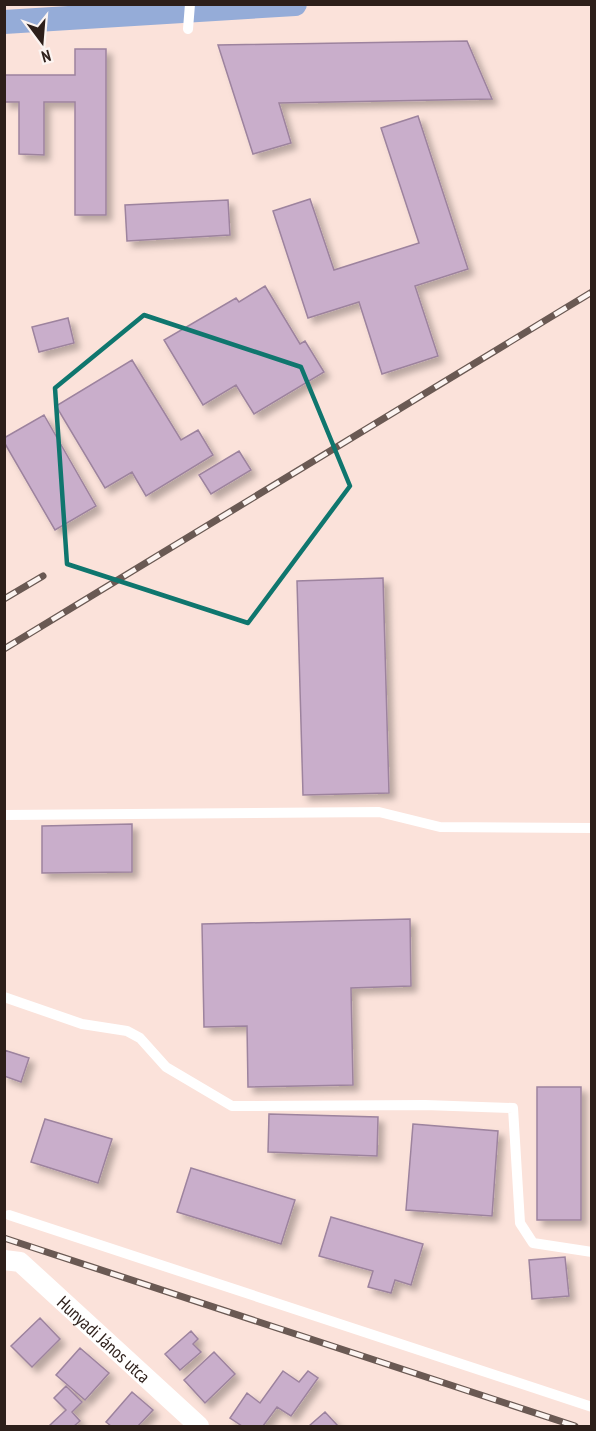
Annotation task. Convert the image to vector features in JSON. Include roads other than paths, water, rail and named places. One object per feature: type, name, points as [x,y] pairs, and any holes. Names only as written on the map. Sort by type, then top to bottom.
[{"type":"street","name":"Hunyadi János utca","points":[[4,1260],[20,1262],[199,1426]]},
{"type":"lane","points":[[188,29],[190,4]]},
{"type":"lane","points":[[4,815],[379,812],[440,827],[591,828]]},
{"type":"lane","points":[[4,997],[82,1023],[127,1031],[140,1038],[166,1067],[232,1106],[425,1105],[513,1108],[520,1223],[533,1243],[591,1252]]},
{"type":"lane","points":[[9,1215],[591,1407]]},
{"type":"waterway","points":[[4,22],[295,4]]},
{"type":"railway","points":[[4,649],[592,292]]},
{"type":"railway","points":[[4,599],[43,576]]},
{"type":"railway","points":[[4,1238],[575,1426]]}]
